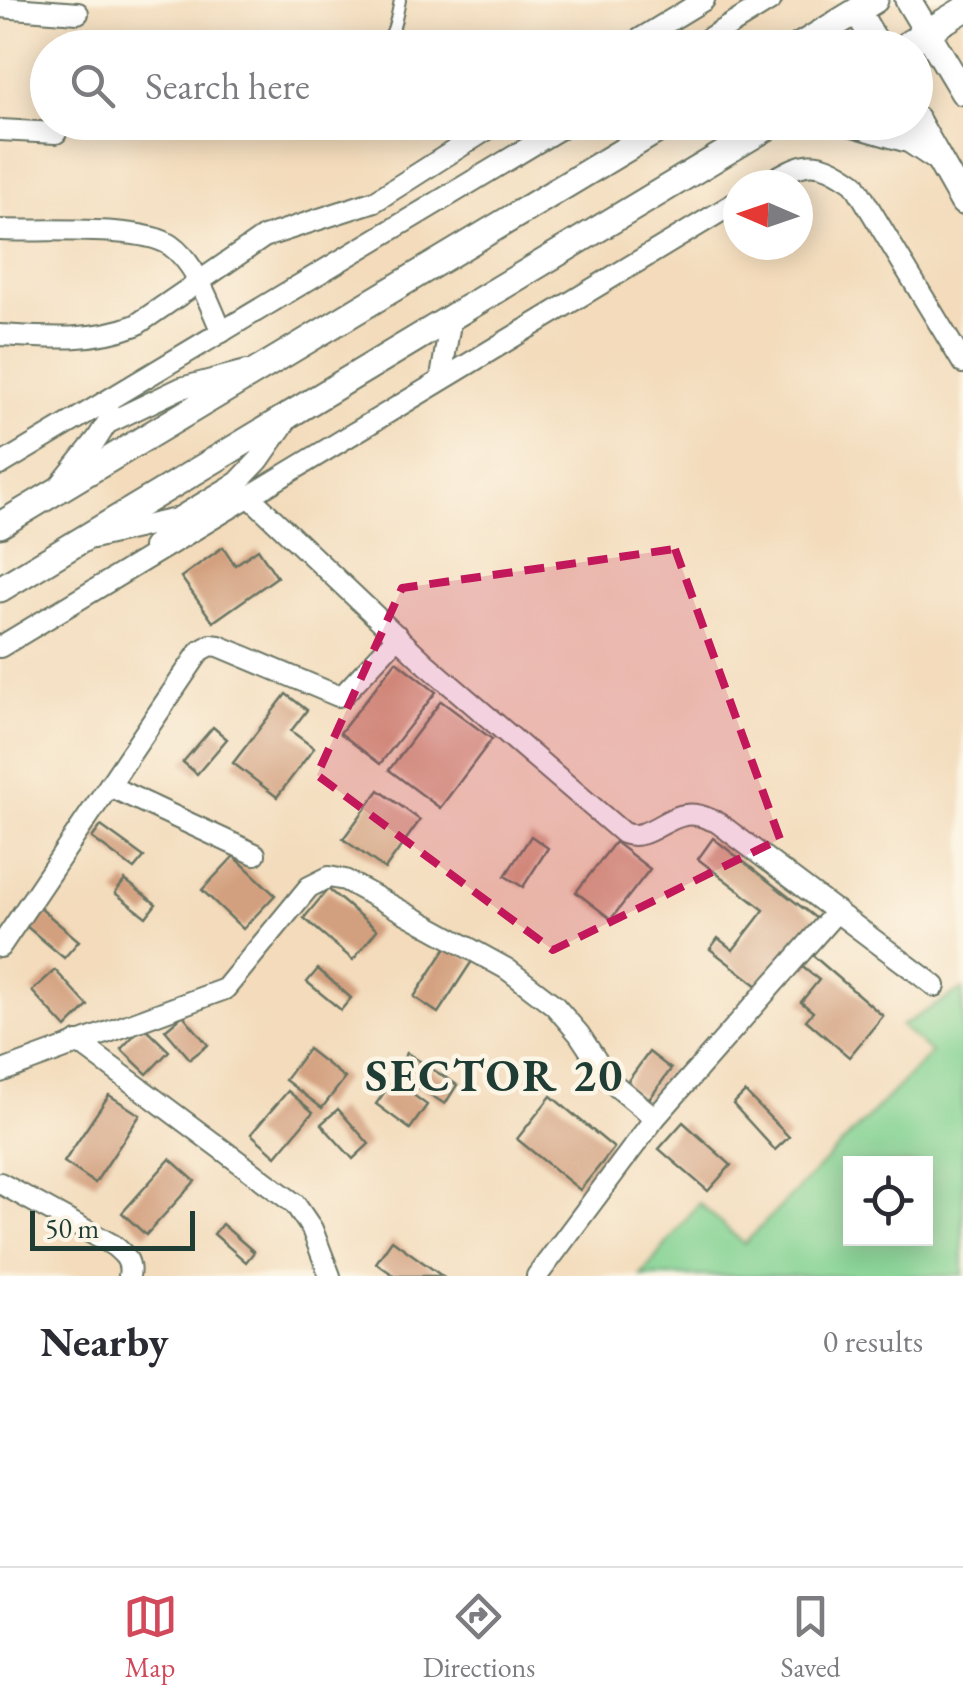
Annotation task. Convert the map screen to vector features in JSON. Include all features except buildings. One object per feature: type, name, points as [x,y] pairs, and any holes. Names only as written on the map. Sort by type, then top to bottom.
[{"type":"street","points":[[655,30],[704,0]]},
{"type":"street","points":[[722,30],[771,0]]},
{"type":"street","points":[[908,0],[927,30]]},
{"type":"street","points":[[0,6],[78,13]]},
{"type":"street","points":[[826,30],[866,6],[873,30]]},
{"type":"street","points":[[930,30],[963,10]]},
{"type":"street","points":[[933,40],[963,92]]},
{"type":"street","points":[[0,130],[30,132]]},
{"type":"street","points":[[0,335],[54,338],[117,332],[136,325],[264,237],[375,201],[471,140]]},
{"type":"street","points":[[0,466],[540,140]]},
{"type":"street","points":[[0,525],[641,140]]},
{"type":"street","points":[[0,590],[746,140]]},
{"type":"street","points":[[910,140],[934,156]]},
{"type":"street","points":[[926,140],[963,202]]},
{"type":"street","points":[[790,170],[810,164],[828,165],[854,183],[963,363]]},
{"type":"street","points":[[0,648],[723,209]]},
{"type":"street","points":[[0,230],[142,234],[169,244],[198,280],[222,332]]},
{"type":"street","points":[[442,378],[450,316]]},
{"type":"street","points":[[108,423],[181,388],[267,365]]},
{"type":"street","points":[[54,492],[108,423],[121,395]]},
{"type":"street","points":[[81,540],[152,527],[178,518],[238,482],[293,412]]},
{"type":"street","points":[[249,496],[398,636],[623,833],[640,835],[680,816],[700,816],[717,822],[936,986]]},
{"type":"street","points":[[144,559],[178,518]]},
{"type":"street","points":[[0,947],[200,651],[219,646],[343,696],[398,636]]},
{"type":"street","points":[[109,786],[255,854]]},
{"type":"street","points":[[0,1072],[225,989],[309,887],[330,878],[346,880],[507,969],[554,1006],[579,1034],[610,1081],[656,1118]]},
{"type":"street","points":[[537,1276],[656,1118],[837,911]]},
{"type":"street","points":[[78,1042],[294,1204],[312,1229],[330,1276]]},
{"type":"street","points":[[0,1183],[114,1245],[130,1264],[130,1276]]},
{"type":"lane","points":[[393,30],[400,0]]},
{"type":"highlighted area","points":[[675,549],[780,839],[553,950],[317,775],[402,588]]},
{"type":"green space","points":[[963,989],[963,1276],[641,1276],[699,1203],[744,1244],[931,1053],[901,1026]]},
{"type":"district","name":"SECTOR 20","points":[[495,1075]]}]
